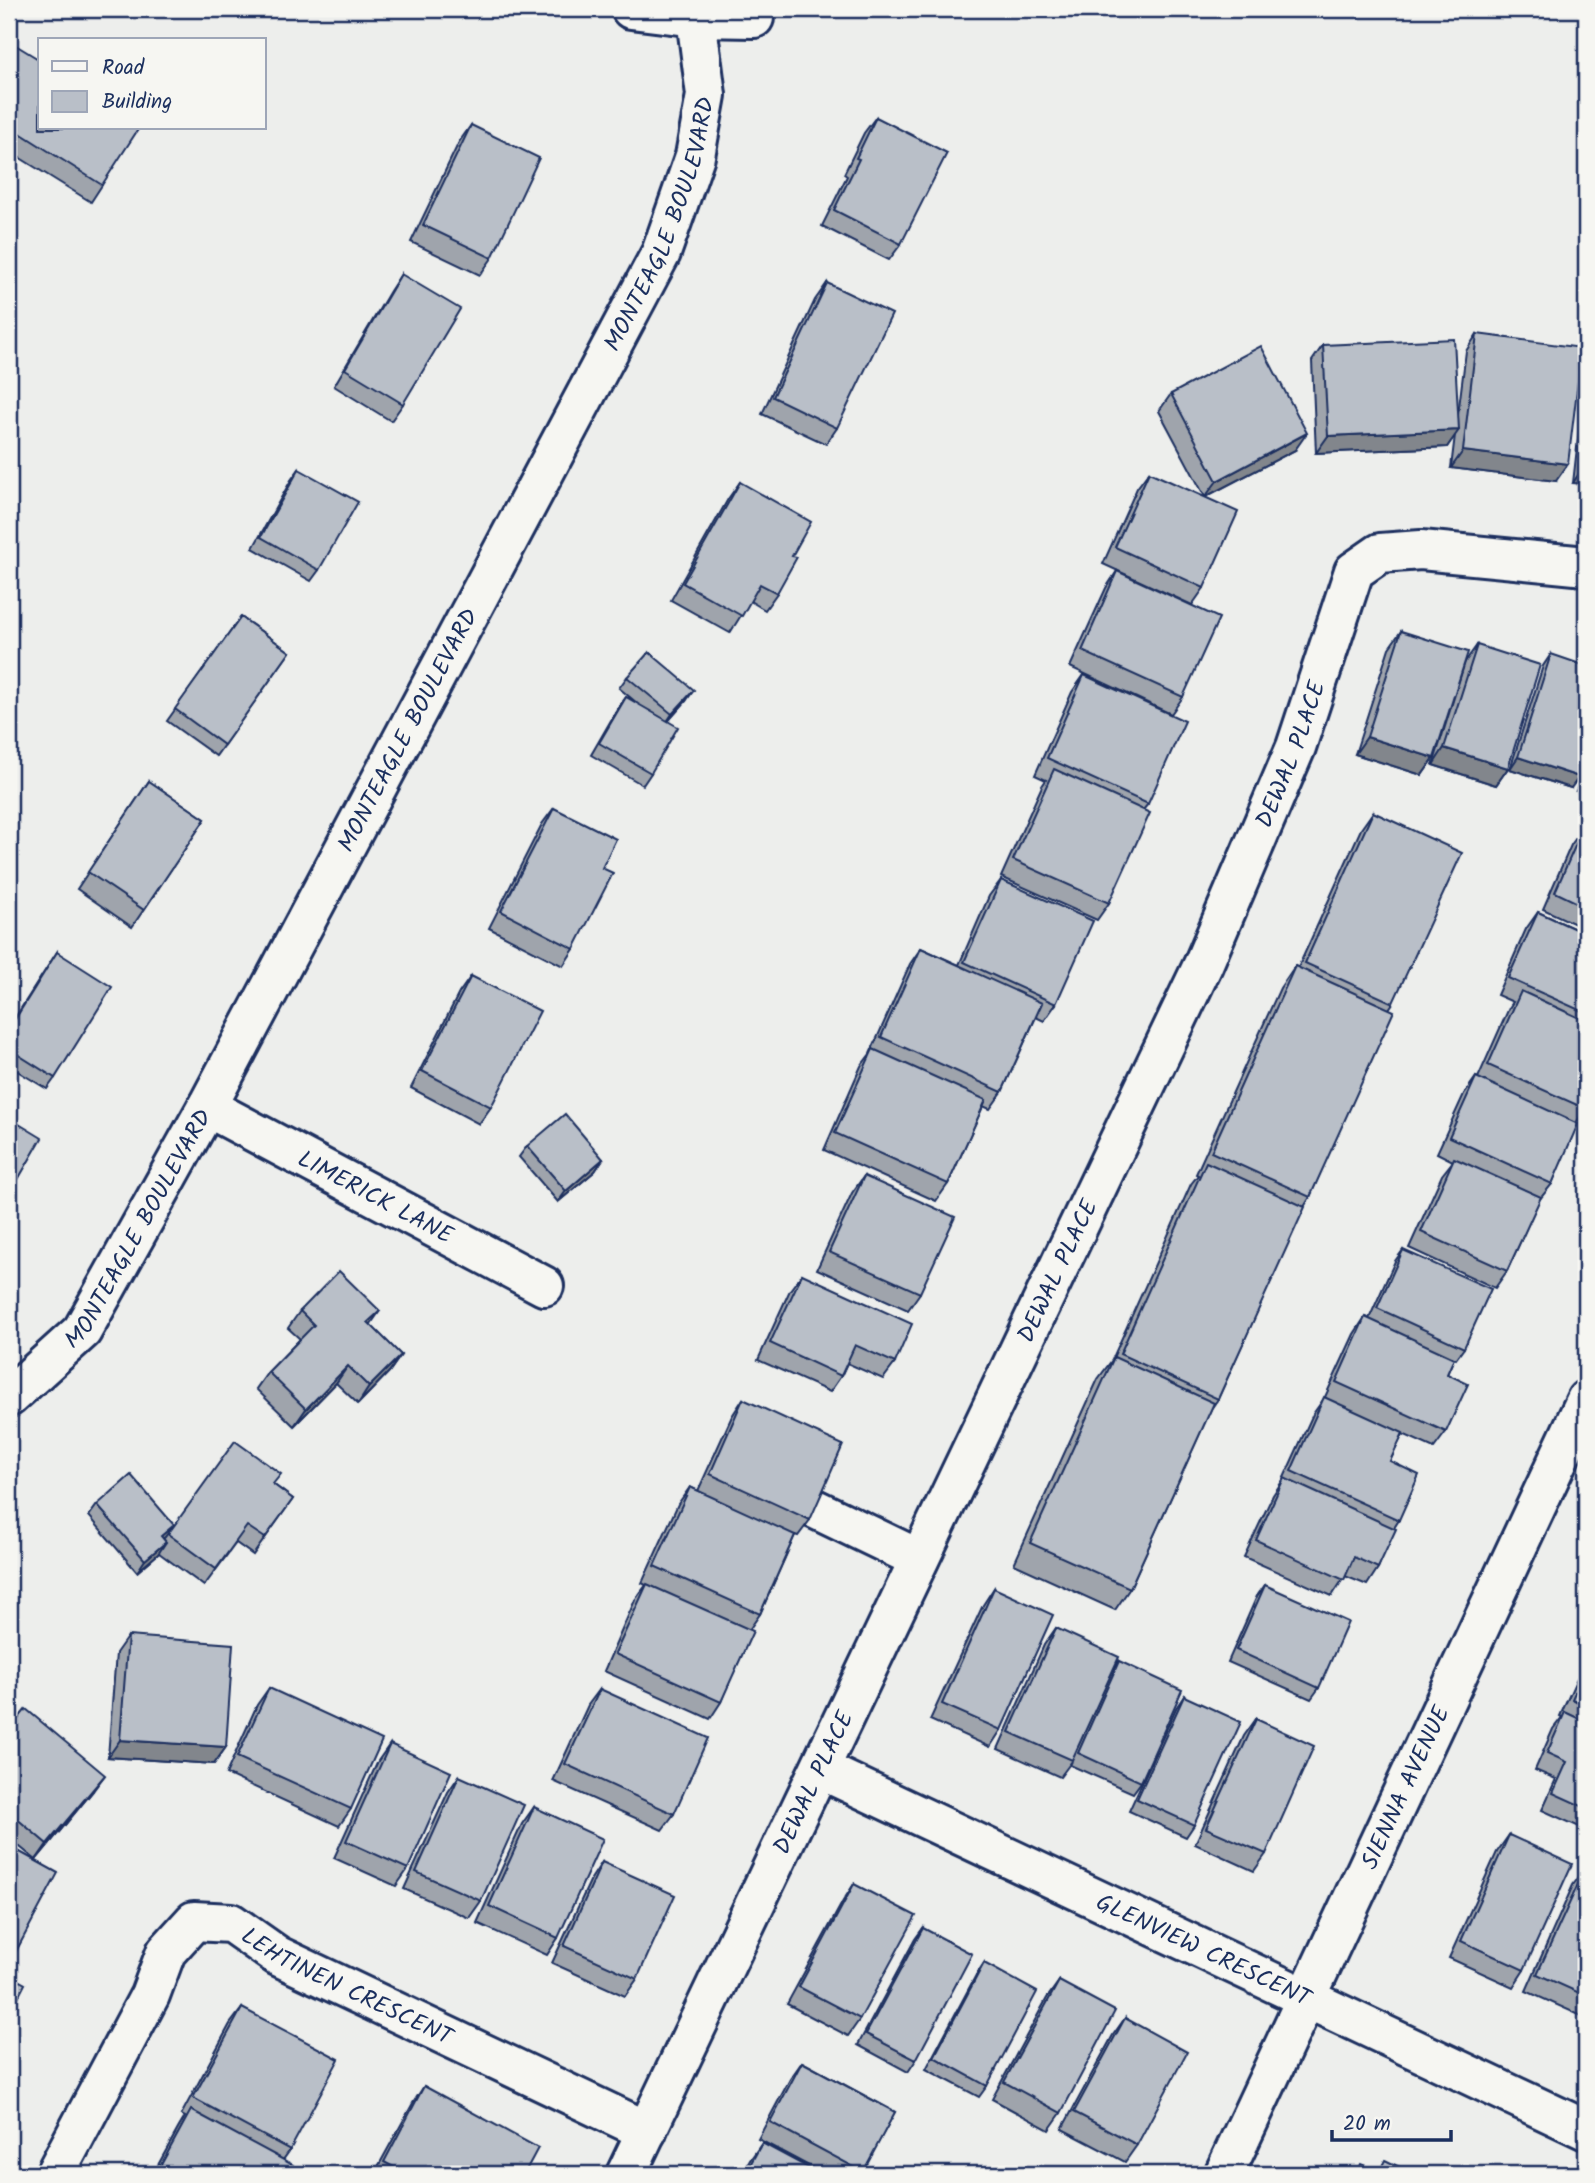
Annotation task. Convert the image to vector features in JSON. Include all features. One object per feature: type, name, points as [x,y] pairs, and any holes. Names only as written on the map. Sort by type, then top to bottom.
[{"type":"street","points":[[631,9],[696,17],[754,18]]},
{"type":"street","name":"MONTEAGLE BOULEVARD","points":[[9,1397],[82,1331],[207,1107],[661,253],[695,156],[706,95],[696,17]]},
{"type":"street","name":"DEWAL PLACE","points":[[626,2174],[1203,965],[1296,747],[1354,571],[1380,553],[1421,550],[1586,566]]},
{"type":"street","name":"LIMERICK LANE","points":[[207,1107],[544,1286]]},
{"type":"street","name":"SIENNA AVENUE","points":[[1224,2174],[1586,1400]]},
{"type":"street","points":[[811,1507],[919,1559]]},
{"type":"street","name":"GLENVIEW CRESCENT","points":[[820,1769],[1586,2130]]},
{"type":"street","name":"LEHTINEN CRESCENT","points":[[55,2174],[150,1995],[166,1952],[194,1921],[231,1923],[278,1956],[647,2131]]},
{"type":"building","points":[[9,41],[38,59],[38,130],[138,130],[102,185],[9,126]]},
{"type":"building","points":[[876,117],[947,153],[901,244],[834,210]]},
{"type":"building","points":[[471,125],[539,158],[492,258],[423,225]]},
{"type":"building","points":[[401,274],[460,309],[403,404],[345,369]]},
{"type":"building","points":[[827,283],[892,314],[837,428],[773,397]]},
{"type":"building","points":[[1477,334],[1582,348],[1568,464],[1463,451]]},
{"type":"building","points":[[1454,339],[1459,430],[1328,436],[1323,345]]},
{"type":"building","points":[[1261,346],[1307,433],[1217,481],[1171,394]]},
{"type":"building","points":[[299,469],[358,502],[319,570],[261,537]]},
{"type":"building","points":[[1149,472],[1238,512],[1204,588],[1115,547]]},
{"type":"building","points":[[740,482],[811,522],[792,556],[797,557],[777,593],[760,584],[742,616],[683,583]]},
{"type":"building","points":[[1117,571],[1219,618],[1183,697],[1082,651]]},
{"type":"building","points":[[241,617],[290,652],[224,745],[175,709]]},
{"type":"building","points":[[1401,631],[1468,652],[1434,758],[1367,737]]},
{"type":"building","points":[[1477,645],[1540,665],[1508,768],[1444,748]]},
{"type":"building","points":[[649,652],[694,690],[672,714],[627,677]]},
{"type":"building","points":[[1551,654],[1586,666],[1586,753],[1579,777],[1518,757]]},
{"type":"building","points":[[1084,675],[1185,721],[1148,804],[1047,758]]},
{"type":"building","points":[[626,697],[678,727],[651,773],[599,743]]},
{"type":"building","points":[[1054,769],[1150,813],[1109,903],[1013,860]]},
{"type":"building","points":[[149,781],[205,819],[144,910],[88,872]]},
{"type":"building","points":[[554,808],[616,839],[602,868],[613,873],[574,949],[501,911]]},
{"type":"building","points":[[1373,812],[1462,853],[1393,1003],[1305,963]]},
{"type":"building","points":[[1583,828],[1586,830],[1586,907],[1555,892]]},
{"type":"building","points":[[1001,880],[1093,921],[1056,1004],[964,962]]},
{"type":"building","points":[[1538,912],[1586,934],[1586,1013],[1508,978]]},
{"type":"building","points":[[921,948],[1042,1003],[1002,1092],[881,1037]]},
{"type":"building","points":[[57,952],[112,987],[55,1078],[9,1049],[9,1029]]},
{"type":"building","points":[[1295,966],[1394,1011],[1310,1197],[1211,1152]]},
{"type":"building","points":[[471,976],[540,1011],[491,1107],[422,1071]]},
{"type":"building","points":[[1521,991],[1586,1021],[1586,1035],[1581,1048],[1586,1050],[1586,1109],[1488,1065]]},
{"type":"building","points":[[873,1049],[986,1100],[948,1184],[835,1133]]},
{"type":"building","points":[[1476,1077],[1578,1124],[1552,1184],[1449,1137]]},
{"type":"building","points":[[565,1114],[603,1159],[566,1191],[527,1146]]},
{"type":"building","points":[[9,1118],[42,1138],[9,1195]]},
{"type":"building","points":[[1454,1158],[1541,1197],[1507,1271],[1421,1232]]},
{"type":"building","points":[[1206,1162],[1305,1207],[1218,1399],[1120,1354]]},
{"type":"building","points":[[864,1176],[955,1217],[920,1293],[829,1252]]},
{"type":"building","points":[[1403,1250],[1491,1289],[1464,1348],[1377,1308]]},
{"type":"building","points":[[339,1271],[380,1311],[368,1322],[401,1355],[369,1387],[348,1366],[306,1409],[268,1372],[314,1325],[300,1311]]},
{"type":"building","points":[[802,1274],[912,1324],[895,1363],[855,1345],[841,1376],[770,1343]]},
{"type":"building","points":[[1365,1317],[1454,1358],[1447,1374],[1468,1384],[1446,1432],[1336,1382]]},
{"type":"building","points":[[1114,1357],[1214,1403],[1130,1588],[1030,1543]]},
{"type":"building","points":[[1324,1397],[1403,1433],[1390,1461],[1419,1475],[1399,1520],[1291,1471]]},
{"type":"building","points":[[743,1399],[843,1445],[810,1520],[710,1474]]},
{"type":"building","points":[[235,1441],[281,1474],[273,1484],[293,1499],[265,1538],[247,1526],[216,1569],[168,1534]]},
{"type":"building","points":[[131,1475],[174,1525],[161,1536],[166,1542],[145,1560],[97,1505]]},
{"type":"building","points":[[1284,1478],[1396,1529],[1378,1568],[1354,1557],[1344,1580],[1256,1540]]},
{"type":"building","points":[[690,1487],[795,1535],[760,1614],[654,1566]]},
{"type":"building","points":[[647,1584],[753,1631],[721,1702],[615,1654]]},
{"type":"building","points":[[1265,1585],[1348,1622],[1319,1688],[1236,1650]]},
{"type":"building","points":[[994,1588],[1053,1615],[1001,1730],[942,1704]]},
{"type":"building","points":[[1056,1628],[1119,1657],[1072,1760],[1009,1732]]},
{"type":"building","points":[[128,1636],[233,1644],[226,1747],[120,1740]]},
{"type":"building","points":[[1119,1661],[1182,1690],[1141,1782],[1078,1753]]},
{"type":"building","points":[[1586,1667],[1586,1706],[1572,1699]]},
{"type":"building","points":[[269,1688],[382,1740],[351,1809],[237,1757]]},
{"type":"building","points":[[600,1689],[708,1738],[674,1814],[565,1764]]},
{"type":"building","points":[[1184,1696],[1241,1722],[1194,1825],[1137,1799]]},
{"type":"building","points":[[26,1709],[105,1775],[47,1844],[9,1812],[9,1730]]},
{"type":"building","points":[[1565,1712],[1586,1722],[1586,1808],[1553,1793],[1567,1762],[1547,1753]]},
{"type":"building","points":[[1256,1719],[1314,1746],[1266,1854],[1206,1828]]},
{"type":"building","points":[[390,1744],[451,1772],[408,1869],[346,1841]]},
{"type":"building","points":[[459,1776],[524,1805],[481,1901],[416,1872]]},
{"type":"building","points":[[534,1807],[603,1839],[558,1938],[489,1906]]},
{"type":"building","points":[[1509,1835],[1572,1864],[1524,1970],[1461,1941]]},
{"type":"building","points":[[9,1846],[58,1873],[14,1955],[9,1952]]},
{"type":"building","points":[[602,1862],[675,1895],[637,1979],[564,1946]]},
{"type":"building","points":[[1586,1869],[1586,1996],[1537,1974]]},
{"type":"building","points":[[854,1884],[916,1916],[860,2019],[799,1987]]},
{"type":"building","points":[[923,1928],[972,1954],[916,2060],[866,2034]]},
{"type":"building","points":[[984,1963],[1037,1992],[987,2086],[934,2057]]},
{"type":"building","points":[[9,1975],[25,1984],[9,2015]]},
{"type":"building","points":[[1059,1981],[1115,2011],[1061,2113],[1004,2082]]},
{"type":"building","points":[[242,2008],[339,2059],[290,2150],[193,2098]]},
{"type":"building","points":[[1125,2018],[1187,2052],[1137,2145],[1074,2112]]},
{"type":"building","points":[[802,2062],[895,2112],[863,2172],[770,2122]]},
{"type":"building","points":[[424,2086],[538,2148],[524,2174],[407,2174],[384,2162]]},
{"type":"building","points":[[191,2110],[293,2165],[288,2174],[156,2174]]},
{"type":"building","points":[[762,2143],[820,2174],[745,2174]]},
{"type":"building","points":[[1385,2160],[1414,2174],[1357,2174],[1361,2164],[1379,2172]]}]
